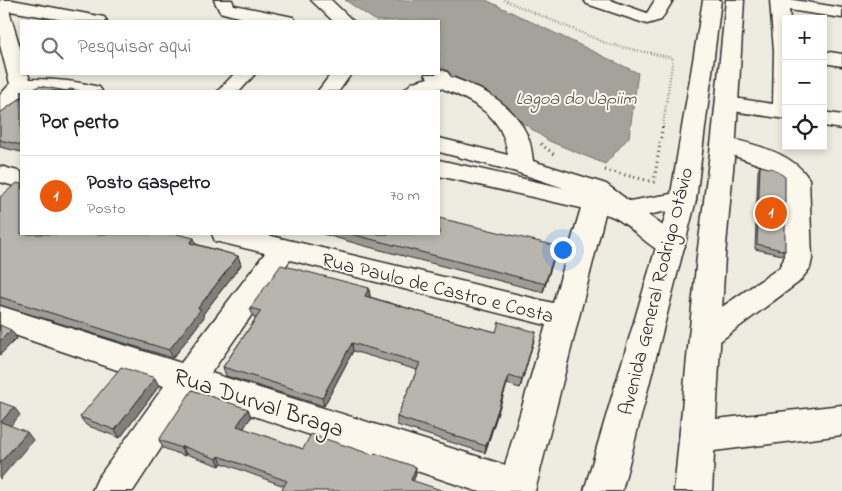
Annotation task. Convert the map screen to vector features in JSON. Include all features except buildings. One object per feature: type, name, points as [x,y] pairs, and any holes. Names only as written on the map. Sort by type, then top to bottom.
[{"type":"street","points":[[222,0],[226,8],[234,11],[282,20]]},
{"type":"street","points":[[320,0],[341,19]]},
{"type":"street","points":[[593,0],[647,18],[655,16],[664,0]]},
{"type":"street","name":"Avenida General Rodrigo Otávio","points":[[603,491],[683,200],[712,0]]},
{"type":"street","name":"Avenida General Rodrigo Otávio","points":[[693,491],[711,256],[735,0]]},
{"type":"street","points":[[782,27],[779,2],[842,13]]},
{"type":"street","points":[[21,84],[2,8],[91,20]]},
{"type":"street","points":[[328,20],[341,19]]},
{"type":"street","points":[[827,58],[842,60]]},
{"type":"street","points":[[785,60],[785,105]]},
{"type":"street","points":[[229,90],[244,75]]},
{"type":"street","points":[[329,90],[340,75]]},
{"type":"street","points":[[415,90],[439,78],[479,98],[502,116],[516,134],[522,166]]},
{"type":"street","points":[[0,108],[21,84],[52,84],[86,90]]},
{"type":"street","points":[[726,104],[782,112]]},
{"type":"street","points":[[827,120],[842,122]]},
{"type":"street","points":[[705,335],[789,275],[796,268],[798,259],[797,179],[793,171],[782,165],[723,144]]},
{"type":"street","points":[[440,145],[522,166],[597,190],[671,246]]},
{"type":"street","points":[[440,168],[625,210],[683,200]]},
{"type":"street","points":[[0,174],[20,180]]},
{"type":"street","points":[[516,489],[595,204]]},
{"type":"street","name":"Rua Paulo de Castro e Costa","points":[[229,235],[564,317]]},
{"type":"street","points":[[111,491],[188,379],[283,249]]},
{"type":"street","name":"Rua Durval Braga","points":[[0,318],[516,489]]},
{"type":"street","points":[[698,437],[842,420]]},
{"type":"path","points":[[504,0],[608,44],[673,58],[654,182],[598,168]]},
{"type":"path","points":[[538,142],[560,158]]},
{"type":"water","name":"Lagoa do Japiim","points":[[345,0],[486,0],[638,73],[629,137],[605,164],[549,141],[440,66],[440,20],[375,20]]},
{"type":"place","name":"Posto Gaspetro","points":[[771,213]]}]
